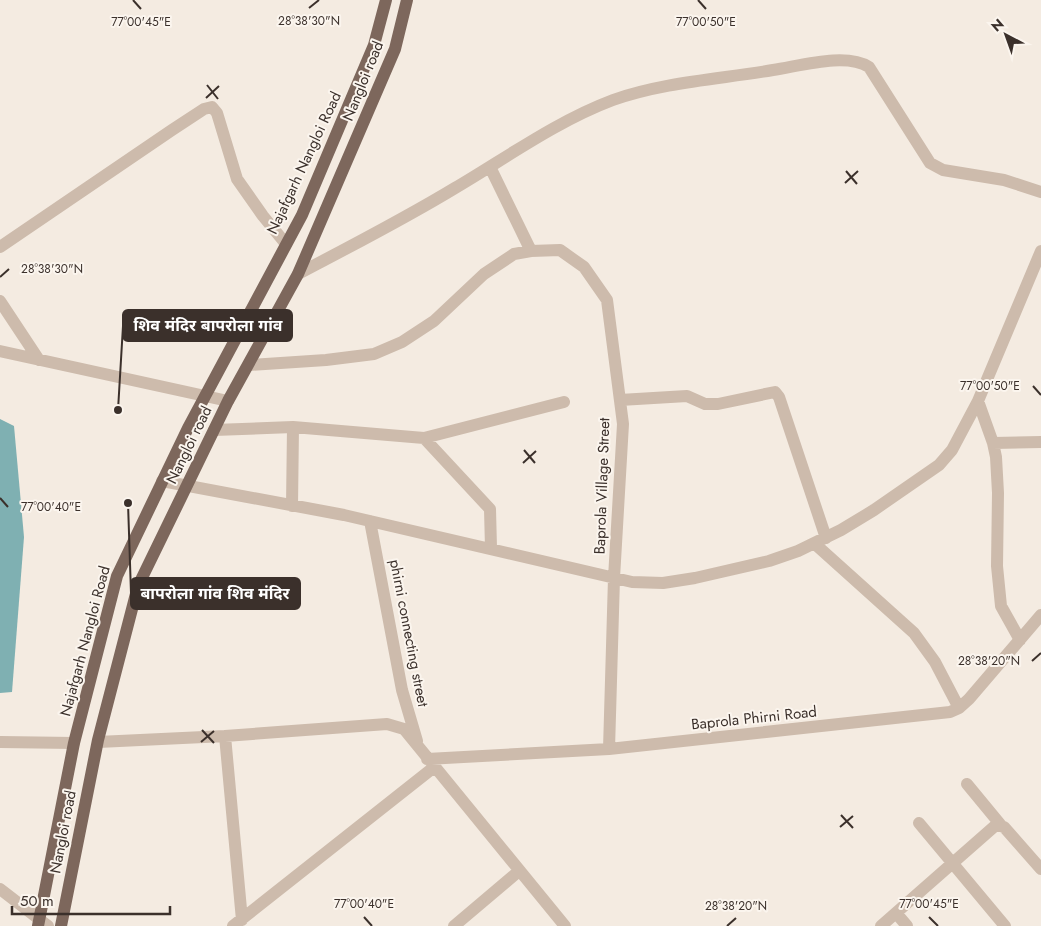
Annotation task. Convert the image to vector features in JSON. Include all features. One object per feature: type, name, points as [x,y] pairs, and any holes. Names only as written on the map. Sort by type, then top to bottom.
[{"type":"main road","name":"Najafgarh Nangloi Road","points":[[42,924],[74,743],[117,576],[162,481],[302,214],[374,45],[386,0]]},
{"type":"main road","name":"Nangloi road","points":[[61,926],[98,742],[138,586],[228,401],[298,274],[395,49],[408,0]]},
{"type":"street","points":[[298,274],[490,167],[576,116],[633,94],[814,63],[851,59],[860,61],[869,67],[930,163],[943,170],[1004,180],[1041,192]]},
{"type":"street","points":[[0,247],[188,119],[204,109],[212,107],[216,113],[238,179],[258,210],[286,244]]},
{"type":"street","points":[[490,167],[531,251]]},
{"type":"street","name":"Baprola Village Street","points":[[249,365],[326,360],[374,354],[402,342],[434,321],[484,274],[514,254],[531,251],[560,250],[584,267],[607,300],[623,424],[614,578],[609,749]]},
{"type":"street","points":[[162,481],[370,521],[632,582],[663,583],[769,561],[820,541],[882,505],[940,465],[952,450],[978,401],[1041,250]]},
{"type":"street","points":[[0,301],[40,360]]},
{"type":"street","points":[[0,350],[228,401]]},
{"type":"street","points":[[620,400],[687,396],[705,404],[718,404],[775,392],[779,397],[820,541],[914,633],[936,662],[959,708],[1041,615]]},
{"type":"street","points":[[978,401],[994,443],[998,493],[997,566],[1001,606],[1020,640]]},
{"type":"street","points":[[214,430],[293,428],[424,438],[564,402]]},
{"type":"street","points":[[292,506],[293,428]]},
{"type":"street","points":[[424,438],[490,509],[491,548]]},
{"type":"street","points":[[994,443],[1041,442]]},
{"type":"street","name":"phirni connecting street","points":[[370,521],[402,690],[427,759]]},
{"type":"street","name":"Baprola Phirni Road","points":[[427,759],[609,749],[930,716],[959,708]]},
{"type":"street","points":[[98,742],[225,736],[392,724],[404,729],[565,926]]},
{"type":"street","points":[[225,736],[238,923]]},
{"type":"street","points":[[0,742],[74,743]]},
{"type":"street","points":[[238,923],[427,759]]},
{"type":"street","points":[[967,784],[1000,824],[1041,868]]},
{"type":"street","points":[[919,823],[1005,926]]},
{"type":"street","points":[[881,926],[992,826],[1000,824]]},
{"type":"street","points":[[454,926],[519,871]]},
{"type":"street","points":[[1,891],[42,924]]},
{"type":"street","points":[[896,913],[907,926]]},
{"type":"water","points":[[0,419],[14,426],[24,537],[12,692],[0,693]]},
{"type":"place","name":"शिव मंदिर बापरोला गांव","points":[[118,410]]},
{"type":"place","name":"बापरोला गांव शिव मंदिर","points":[[128,503]]}]
